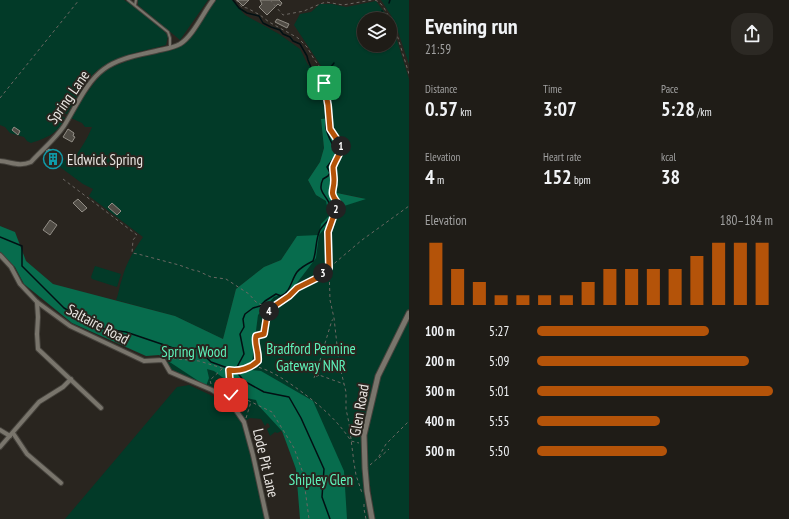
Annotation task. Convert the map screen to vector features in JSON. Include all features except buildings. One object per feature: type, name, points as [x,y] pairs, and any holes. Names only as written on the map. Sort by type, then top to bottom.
[{"type":"street","name":"Spring Lane","points":[[0,160],[15,165],[25,165],[31,162],[63,127],[97,75],[105,68],[115,63],[180,44],[188,38],[213,0]]},
{"type":"street","name":"Saltaire Road","points":[[0,255],[11,267],[20,284],[37,302],[70,326],[144,361],[163,360]]},
{"type":"street","points":[[37,302],[38,349],[102,408]]},
{"type":"street","name":"Glen Road","points":[[372,519],[365,468],[364,435],[378,376],[409,313]]},
{"type":"street","name":"Lode Pit Lane","points":[[163,360],[170,372],[208,388],[223,397],[235,409],[244,422],[267,519]]},
{"type":"street","points":[[0,447],[38,402],[63,387],[71,379]]},
{"type":"street","points":[[0,430],[11,434],[27,454],[61,483]]},
{"type":"lane","points":[[128,0],[168,32],[170,38],[170,48]]},
{"type":"lane","points":[[135,5],[136,0]]},
{"type":"path","points":[[0,98],[79,0]]},
{"type":"path","points":[[236,0],[242,7],[260,15],[269,22],[298,38],[307,47],[325,74],[324,83],[330,129],[342,147],[333,168],[334,182],[331,190],[337,203],[328,232],[330,300],[334,319],[339,363],[346,392],[345,400],[356,474],[362,494]]},
{"type":"path","points":[[270,0],[283,15],[300,12],[326,2],[343,5],[372,0]]},
{"type":"path","points":[[375,0],[379,1],[386,12]]},
{"type":"path","points":[[397,36],[409,74]]},
{"type":"path","points":[[63,179],[137,235],[133,240],[132,254],[138,254],[179,265],[211,277],[226,280],[249,294],[256,302],[270,309]]},
{"type":"path","points":[[252,366],[258,361],[259,352],[255,341],[256,336],[264,334],[267,315],[270,309],[289,296],[297,288],[317,278],[362,240],[409,206]]},
{"type":"path","points":[[319,375],[314,378],[332,320],[334,319]]},
{"type":"path","points":[[163,360],[168,357],[198,361],[232,371],[252,366],[262,368],[281,377],[316,402],[342,427],[351,441],[365,444]]},
{"type":"path","points":[[208,388],[212,386],[210,380],[223,368]]},
{"type":"path","points":[[244,368],[245,372]]},
{"type":"path","points":[[229,370],[231,395],[252,402],[272,412],[294,448],[303,473],[309,519]]},
{"type":"path","points":[[317,370],[319,375],[344,384]]},
{"type":"path","points":[[244,422],[252,402]]},
{"type":"path","points":[[378,458],[386,444],[409,421]]},
{"type":"path","points":[[365,468],[389,449]]},
{"type":"path","points":[[365,500],[364,509],[366,519]]},
{"type":"green space","points":[[0,0],[124,0],[164,31],[168,36],[166,45],[114,60],[99,69],[85,84],[67,114],[64,113],[63,117],[65,118],[59,128],[51,135],[31,143],[24,137],[10,133],[5,127],[0,125]]},
{"type":"green space","points":[[138,0],[208,0],[180,40],[138,5]]},
{"type":"green space","points":[[215,0],[232,0],[245,15],[279,34],[300,49],[308,65],[325,72],[294,25],[300,14],[311,12],[320,4],[332,4],[346,7],[376,1],[384,12],[357,12],[357,52],[397,52],[397,40],[409,79],[409,519],[375,519],[368,472],[364,474],[371,519],[301,519],[298,485],[294,463],[282,431],[277,433],[275,432],[270,436],[267,429],[270,427],[269,424],[267,423],[265,426],[261,419],[250,418],[245,421],[227,400],[173,372],[167,367],[167,359],[243,339],[297,236],[281,260],[264,267],[236,289],[223,339],[175,316],[116,300],[128,262],[143,237],[89,196],[93,189],[83,184],[60,167],[69,154],[75,157],[92,127],[85,127],[82,123],[71,118],[78,105],[102,72],[133,59],[172,50],[189,38]],"holes":[[[330,118],[331,129],[342,146],[340,156],[334,168],[337,193],[363,198],[326,201],[316,195],[308,180],[320,162],[324,148],[321,119]]]},
{"type":"green space","points":[[381,0],[409,0],[409,64],[397,29],[397,12],[389,12]]},
{"type":"green space","points":[[330,118],[331,129],[342,146],[340,156],[334,168],[337,193],[366,199],[344,206],[319,235],[321,224],[329,216],[326,201],[316,195],[308,180],[320,162],[324,148],[321,119]]},
{"type":"green space","name":"Spring Wood","points":[[0,226],[15,232],[26,261],[53,284],[175,316],[223,339],[236,289],[264,267],[281,260],[297,236],[319,235],[316,258],[290,292],[274,297],[258,315],[251,370],[261,371],[313,401],[344,471],[347,519],[300,519],[296,469],[282,431],[258,405],[256,400],[241,397],[234,390],[234,386],[214,371],[207,369],[209,378],[206,386],[159,355],[146,356],[72,323],[24,284],[15,267],[0,252]]},
{"type":"green space","points":[[95,266],[121,274],[117,287],[92,279],[91,277]]},
{"type":"green space","points":[[189,385],[219,399],[232,410],[243,423],[265,519],[65,519],[177,387]]},
{"type":"waterway","points":[[233,0],[239,8],[247,13],[259,16],[263,23],[280,30],[283,34],[300,44],[307,56],[313,72],[321,78],[327,112],[326,128],[336,155],[327,167],[330,173],[323,179],[321,184],[322,191],[330,204],[331,216],[318,234],[313,261],[302,267],[297,272],[287,292],[281,296],[276,294],[260,306],[253,308],[245,314],[243,319],[244,327],[240,334],[244,354],[236,371]]},
{"type":"waterway","points":[[330,68],[334,63]]},
{"type":"waterway","points":[[321,78],[328,71]]},
{"type":"waterway","points":[[0,237],[22,246],[22,266],[64,308],[99,328],[126,332],[185,352],[197,348],[211,362],[236,371],[244,381],[264,392],[289,397],[301,418],[324,469],[322,497],[330,519]]},
{"type":"place","name":"Eldwick Spring","points":[[53,159]]},
{"type":"route","points":[[231,395],[229,370],[240,370],[252,366],[258,361],[259,352],[255,341],[256,336],[264,334],[267,315],[270,309],[289,296],[297,288],[317,278],[329,268],[328,232],[337,202],[334,200],[331,190],[334,182],[333,168],[342,147],[330,129],[324,83]]},
{"type":"park label","name":"Bradford Pennine Gateway NNR","points":[[311,356]]},
{"type":"park label","name":"Shipley Glen","points":[[321,479]]}]
